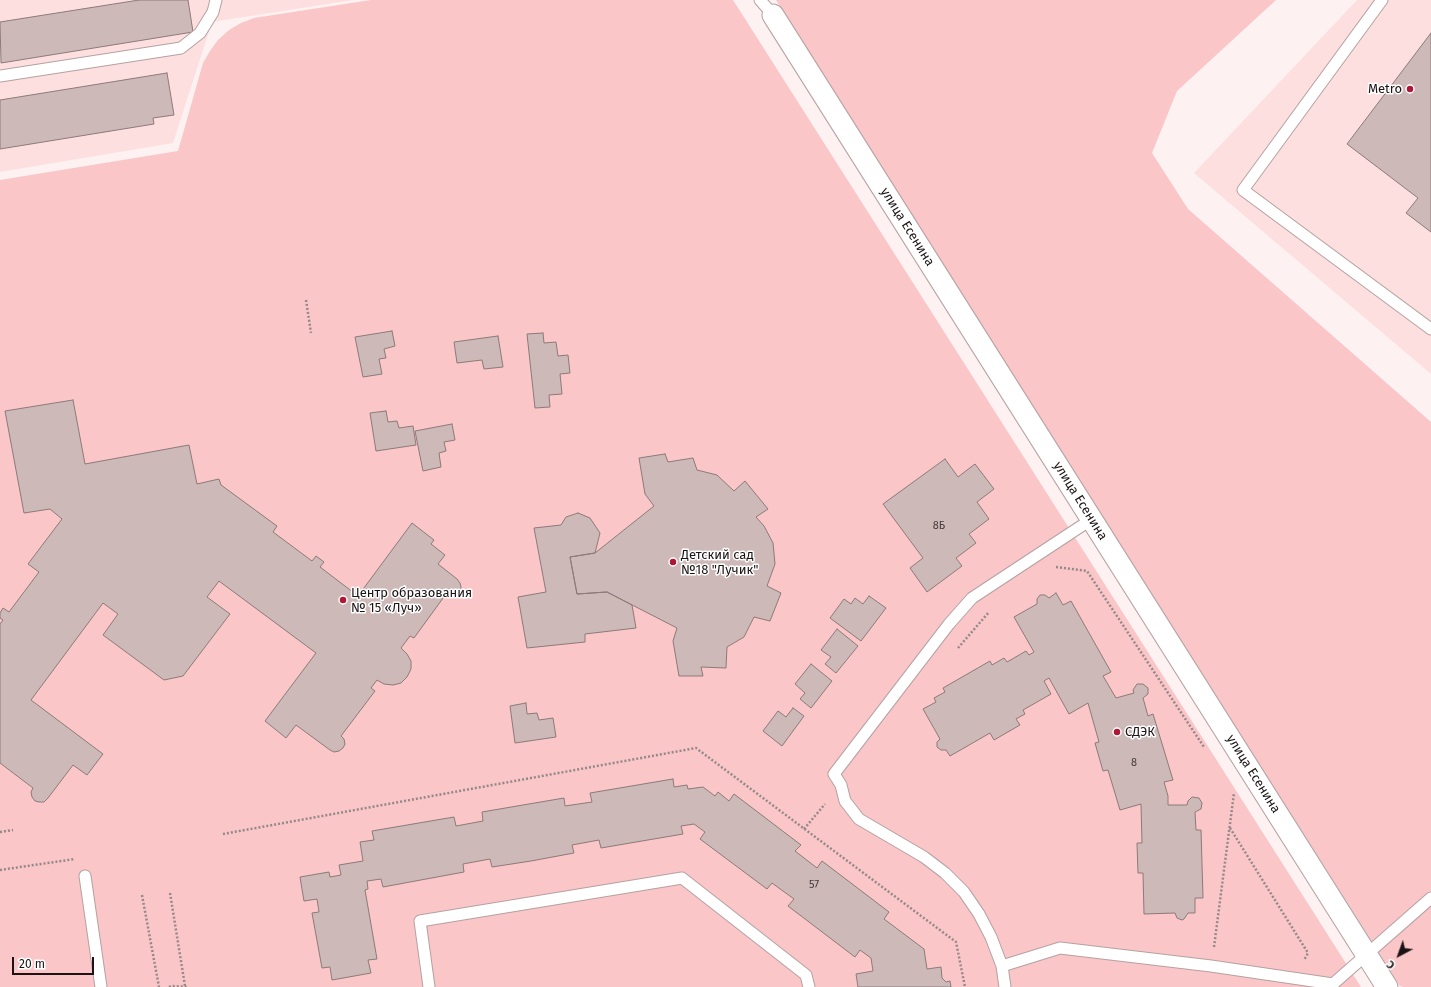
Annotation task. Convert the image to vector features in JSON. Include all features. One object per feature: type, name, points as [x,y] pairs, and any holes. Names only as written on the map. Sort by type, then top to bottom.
[{"type":"street","name":"улица Есенина","points":[[767,7],[1387,987]]},
{"type":"lane","points":[[0,76],[181,48],[200,33],[213,12],[216,0]]},
{"type":"lane","points":[[1382,0],[1243,190],[1431,329]]},
{"type":"lane","points":[[1005,987],[1002,966],[991,938],[979,914],[964,892],[945,873],[924,857],[859,819],[845,801],[841,785],[834,774],[949,624],[972,598],[1092,519]]},
{"type":"lane","points":[[84,876],[101,987]]},
{"type":"lane","points":[[429,987],[420,921],[682,878],[806,975],[809,987]]},
{"type":"lane","points":[[1002,966],[1060,948],[1211,966],[1333,985],[1431,898]]},
{"type":"path","points":[[306,300],[311,333]]},
{"type":"path","points":[[1052,566],[1087,571],[1204,747]]},
{"type":"path","points":[[956,650],[993,608]]},
{"type":"path","points":[[223,834],[696,748],[956,942],[965,987]]},
{"type":"path","points":[[804,829],[841,785]]},
{"type":"path","points":[[1211,966],[1234,793],[1230,786]]},
{"type":"path","points":[[1229,827],[1308,953],[1295,978]]},
{"type":"path","points":[[0,832],[12,830]]},
{"type":"path","points":[[0,870],[80,858]]},
{"type":"path","points":[[169,987],[186,986],[170,893]]},
{"type":"path","points":[[142,895],[159,987]]},
{"type":"shaded area","points":[[0,0],[353,0],[212,22],[173,143],[0,172]]},
{"type":"shaded area","points":[[371,0],[733,0],[1361,987],[0,987],[0,180],[178,151],[203,63],[218,40],[229,30],[254,18]]},
{"type":"shaded area","points":[[776,0],[1276,0],[1177,91],[1152,153],[1188,209],[1431,422],[1431,987],[1400,986]]},
{"type":"shaded area","points":[[1357,0],[1431,0],[1431,374],[1194,173]]},
{"type":"building","points":[[139,0],[188,0],[193,32],[1,63],[0,22]]},
{"type":"building","name":"Metro","points":[[1431,33],[1431,232],[1406,213],[1418,198],[1347,144]]},
{"type":"building","points":[[167,73],[174,115],[153,118],[154,124],[0,149],[0,100]]},
{"type":"building","points":[[392,331],[395,346],[384,349],[386,358],[379,359],[382,374],[363,377],[355,337]]},
{"type":"building","points":[[543,333],[544,343],[556,342],[558,356],[568,355],[570,373],[560,374],[562,394],[549,395],[550,407],[535,408],[527,334]]},
{"type":"building","points":[[498,336],[503,367],[484,369],[482,360],[457,363],[454,342]]},
{"type":"building","name":"Центр образования № 15 «Луч»","points":[[73,400],[85,464],[189,445],[197,484],[219,479],[221,485],[277,526],[273,532],[312,561],[316,556],[324,562],[320,567],[358,596],[412,523],[434,540],[431,544],[445,555],[438,564],[457,579],[461,587],[460,592],[451,595],[446,594],[414,638],[410,636],[401,648],[411,661],[411,669],[407,677],[401,683],[393,685],[384,684],[377,680],[371,688],[375,691],[341,736],[344,739],[345,744],[343,748],[334,752],[296,725],[286,738],[265,721],[316,653],[219,581],[207,597],[230,614],[183,676],[164,680],[103,635],[118,614],[103,603],[31,700],[103,754],[87,775],[73,765],[48,798],[44,802],[39,802],[35,801],[32,797],[31,792],[33,788],[0,763],[0,624],[3,620],[0,618],[0,613],[3,608],[9,612],[39,572],[28,564],[62,519],[50,509],[24,513],[5,411]]},
{"type":"building","points":[[386,411],[388,422],[397,421],[399,428],[413,426],[416,445],[376,451],[370,413]]},
{"type":"building","points":[[452,424],[455,440],[444,442],[446,451],[439,453],[441,467],[423,471],[415,431]]},
{"type":"building","points":[[665,454],[668,462],[693,458],[697,470],[717,475],[734,491],[745,481],[768,509],[756,517],[764,526],[773,543],[775,564],[767,586],[781,593],[770,621],[754,617],[744,637],[727,647],[726,668],[701,667],[703,676],[679,676],[673,641],[677,628],[607,592],[577,594],[570,557],[595,553],[654,506],[645,494],[639,458]]},
{"type":"building","points":[[945,459],[958,477],[975,464],[994,489],[977,502],[989,519],[969,534],[976,543],[956,558],[962,566],[927,592],[910,568],[923,558],[883,504]]},
{"type":"building","points":[[578,513],[590,518],[600,533],[595,553],[570,557],[577,594],[607,592],[632,605],[636,628],[585,634],[585,642],[527,648],[518,597],[546,592],[534,528],[561,525],[566,517]]},
{"type":"building","points":[[1056,593],[1063,605],[1071,601],[1111,672],[1103,676],[1116,698],[1134,693],[1133,690],[1137,684],[1143,684],[1148,688],[1148,694],[1143,698],[1148,716],[1153,714],[1173,780],[1164,782],[1168,796],[1168,805],[1187,805],[1188,801],[1192,797],[1199,798],[1202,803],[1201,809],[1195,812],[1196,830],[1201,830],[1203,898],[1195,898],[1195,913],[1188,913],[1182,920],[1177,918],[1175,913],[1144,914],[1143,873],[1138,873],[1137,843],[1142,843],[1141,804],[1120,810],[1108,770],[1103,771],[1095,743],[1099,742],[1088,703],[1069,714],[1049,678],[1044,681],[1051,694],[1023,710],[1025,714],[1016,719],[1020,725],[994,740],[990,733],[950,756],[946,750],[941,750],[937,747],[937,742],[940,739],[923,709],[936,702],[934,698],[945,692],[943,688],[990,661],[992,665],[1004,658],[1007,662],[1026,651],[1029,655],[1034,652],[1014,617],[1037,604],[1037,599],[1040,595],[1045,595],[1049,598]]},
{"type":"building","points":[[869,596],[886,608],[861,641],[830,618],[844,599],[851,604],[855,598],[863,604]]},
{"type":"building","points":[[837,629],[858,646],[836,673],[825,664],[831,657],[821,650]]},
{"type":"building","points":[[811,664],[832,681],[811,708],[800,699],[805,693],[795,684]]},
{"type":"building","points":[[526,703],[527,714],[537,713],[539,720],[553,718],[556,737],[515,743],[510,706]]},
{"type":"building","points":[[793,708],[804,716],[782,746],[763,731],[778,711],[786,717]]},
{"type":"building","points":[[673,779],[674,787],[687,785],[688,789],[703,787],[715,796],[718,792],[729,801],[734,794],[801,845],[795,851],[817,868],[822,861],[889,912],[884,919],[924,949],[927,969],[941,967],[942,978],[946,982],[950,981],[951,987],[858,987],[856,974],[873,971],[871,958],[860,950],[855,957],[788,906],[794,899],[772,883],[767,889],[700,839],[705,832],[694,824],[681,826],[683,834],[601,848],[599,840],[572,845],[574,853],[492,867],[490,859],[463,864],[464,872],[383,887],[381,879],[367,881],[368,889],[365,890],[377,959],[368,960],[371,973],[332,980],[330,967],[322,968],[312,913],[319,912],[317,899],[304,901],[300,877],[329,872],[330,877],[341,875],[339,865],[363,861],[360,842],[374,840],[372,831],[454,817],[456,826],[483,821],[482,812],[564,798],[565,806],[592,802],[590,793]]},
{"type":"place","name":"Metro","points":[[1410,89]]},
{"type":"place","name":"Детский сад №18 \"Лучик\"","points":[[673,562]]},
{"type":"place","name":"Центр образования № 15 «Луч»","points":[[343,600]]},
{"type":"place","name":"СДЭК","points":[[1117,732]]}]
